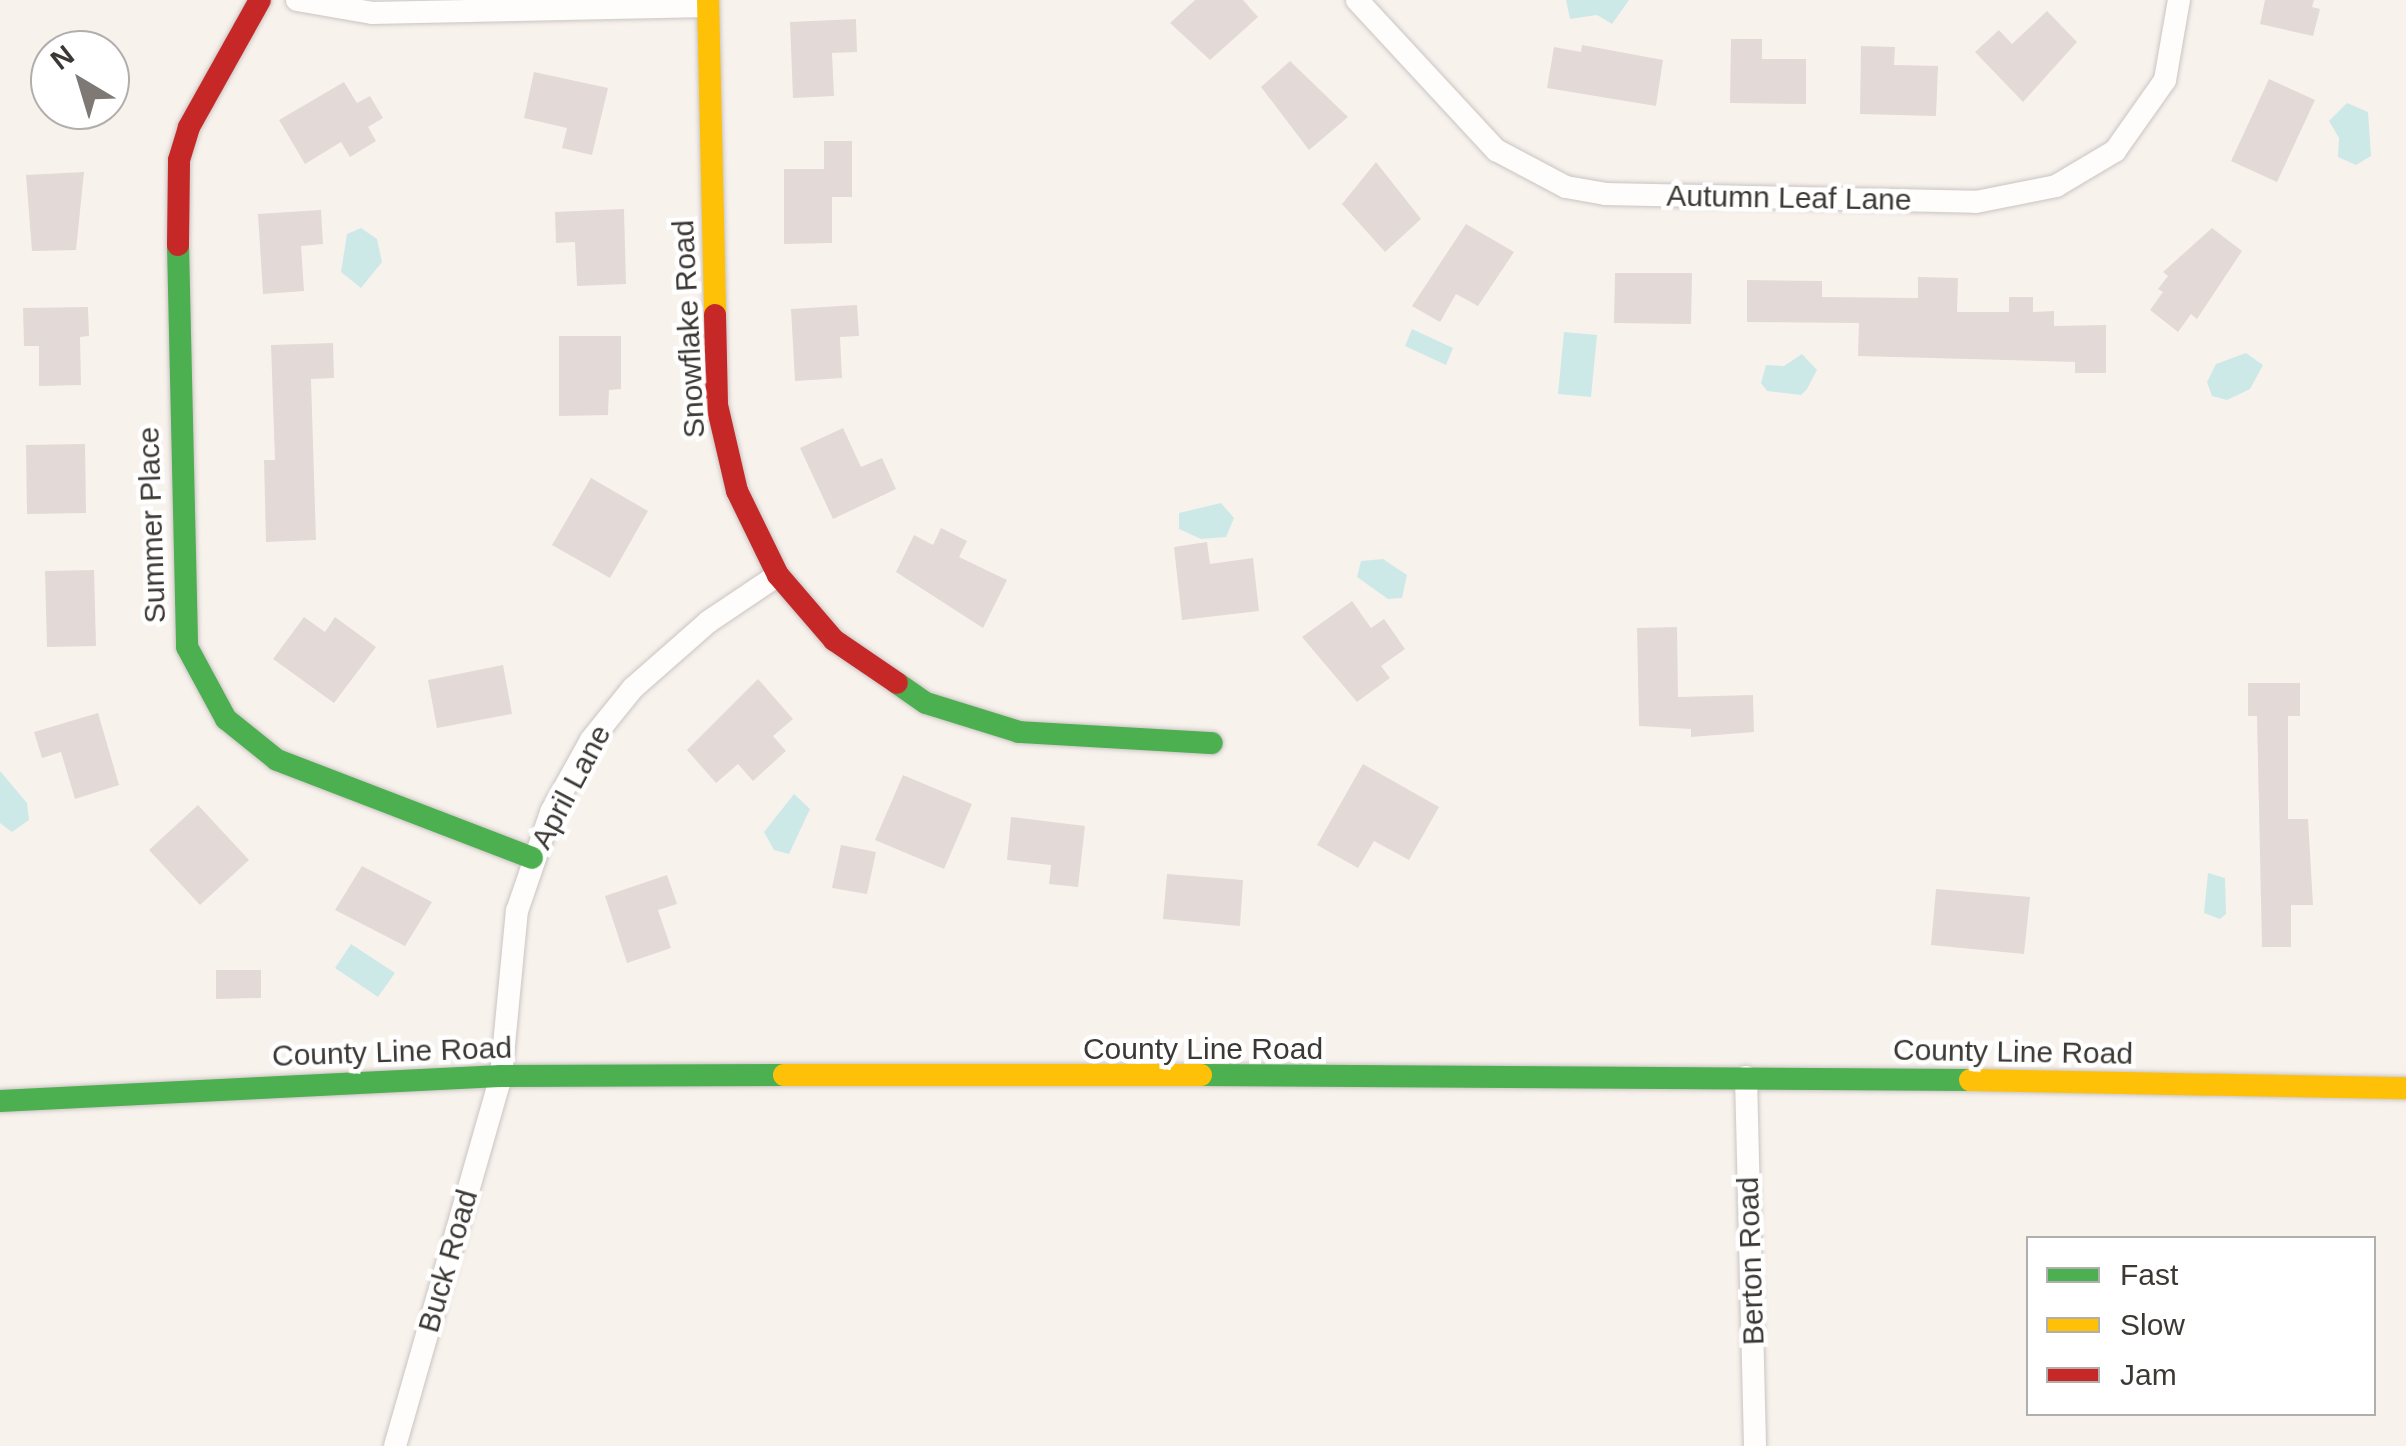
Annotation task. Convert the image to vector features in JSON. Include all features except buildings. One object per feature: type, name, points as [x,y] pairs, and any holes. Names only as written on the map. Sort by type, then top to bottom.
[{"type":"main road","name":"Summer Place","points":[[260,0],[189,127],[179,160],[176,338],[187,647],[226,719],[276,760],[532,858]]},
{"type":"main road","name":"Snowflake Road","points":[[708,3],[716,406],[737,491],[778,575],[834,640],[926,703],[1020,732],[1212,743]]},
{"type":"main road","name":"County Line Road","points":[[0,1101],[502,1076],[1746,1077],[2406,1088]]},
{"type":"street","points":[[297,0],[372,13],[708,3]]},
{"type":"street","name":"Autumn Leaf Lane","points":[[1357,0],[1496,150],[1566,187],[1606,194],[1976,202],[2056,186],[2115,151],[2165,80],[2180,0]]},
{"type":"street","name":"April Lane","points":[[502,1076],[517,912],[532,858],[568,779],[622,701],[664,656],[778,575]]},
{"type":"street","name":"Buck Road","points":[[394,1446],[502,1076]]},
{"type":"street","name":"Berton Road","points":[[1746,1077],[1756,1446]]},
{"type":"water","points":[[1566,0],[1629,0],[1612,24],[1597,15],[1570,19]]},
{"type":"water","points":[[2347,103],[2368,112],[2371,156],[2356,165],[2338,157],[2339,138],[2329,121]]},
{"type":"water","points":[[361,228],[377,239],[382,262],[361,288],[341,272],[347,234]]},
{"type":"water","points":[[1412,329],[1453,348],[1446,365],[1405,346]]},
{"type":"water","points":[[1564,332],[1597,335],[1591,397],[1558,394]]},
{"type":"water","points":[[2246,353],[2263,365],[2250,389],[2227,400],[2212,396],[2207,382],[2216,364]]},
{"type":"water","points":[[1802,354],[1817,370],[1807,389],[1801,395],[1767,391],[1761,383],[1766,365],[1784,366]]},
{"type":"water","points":[[1221,503],[1234,518],[1226,537],[1201,539],[1179,529],[1179,513]]},
{"type":"water","points":[[1383,559],[1407,575],[1402,598],[1388,599],[1357,577],[1361,561]]},
{"type":"water","points":[[0,771],[27,803],[29,820],[12,832],[0,823]]},
{"type":"water","points":[[794,794],[810,809],[789,854],[774,850],[764,832]]},
{"type":"water","points":[[2208,873],[2225,878],[2226,914],[2220,919],[2204,913]]},
{"type":"water","points":[[351,944],[395,973],[378,997],[335,968]]},
{"type":"traffic: fast","points":[[178,245],[187,647],[226,719],[277,760],[532,858]]},
{"type":"traffic: fast","points":[[897,683],[926,703],[1019,732],[1212,743]]},
{"type":"traffic: fast","points":[[0,1101],[501,1076],[784,1075]]},
{"type":"traffic: fast","points":[[1201,1075],[1970,1080]]},
{"type":"traffic: slow","points":[[708,0],[715,315]]},
{"type":"traffic: slow","points":[[784,1075],[1201,1075]]},
{"type":"traffic: slow","points":[[1970,1080],[2406,1088]]},
{"type":"traffic: jam","points":[[178,245],[179,160],[189,127],[260,0]]},
{"type":"traffic: jam","points":[[715,315],[717,405],[737,491],[778,575],[834,640],[897,683]]}]
